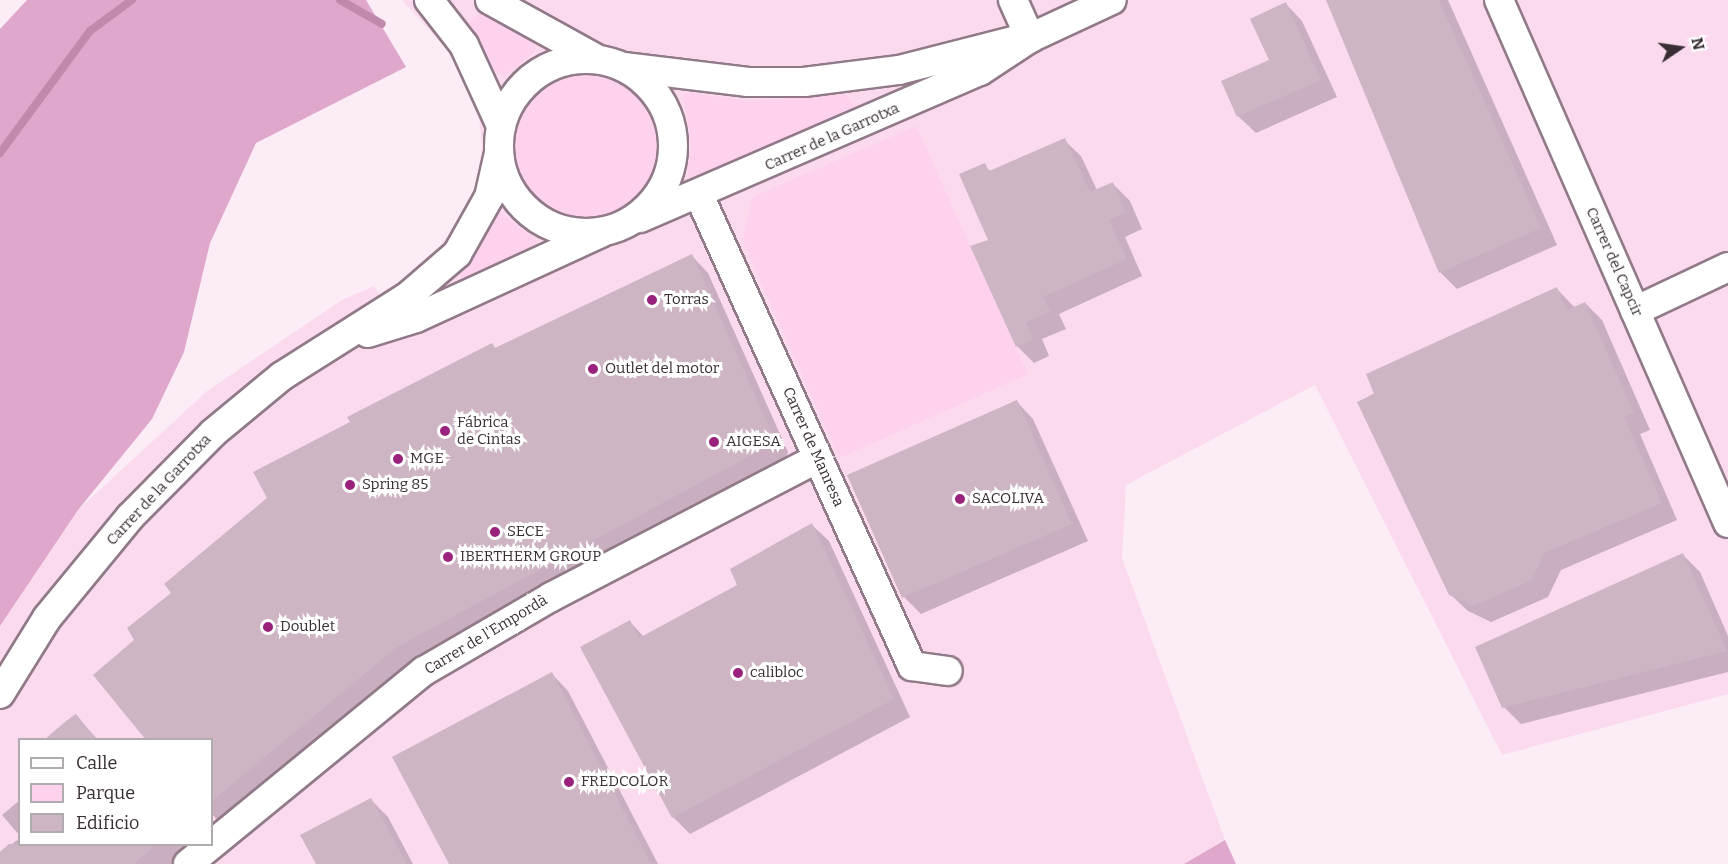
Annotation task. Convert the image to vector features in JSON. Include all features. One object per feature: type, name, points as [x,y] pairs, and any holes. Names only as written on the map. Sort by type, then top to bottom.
[{"type":"street","points":[[429,0],[464,45],[500,140],[512,192],[534,216],[579,234],[615,227],[662,189],[672,142],[657,96],[609,63],[490,0]]},
{"type":"street","points":[[1013,0],[1030,38]]},
{"type":"street","name":"Carrer de la Garrotxa","points":[[328,344],[416,318],[615,227],[699,195],[980,71],[1030,38],[1112,0]]},
{"type":"street","name":"Carrer del Capcir","points":[[1499,0],[1728,523]]},
{"type":"street","name":"Carrer de la Garrotxa","points":[[609,63],[748,82],[804,82],[899,70],[1030,38]]},
{"type":"street","points":[[500,140],[515,97],[537,74],[577,59],[609,63]]},
{"type":"street","name":"Carrer de la Garrotxa","points":[[0,694],[47,618],[130,517],[213,433],[328,344],[407,297],[457,254],[489,197],[500,140]]},
{"type":"street","name":"Carrer de Manresa","points":[[699,195],[912,666],[948,671]]},
{"type":"street","points":[[1635,311],[1728,267]]},
{"type":"street","name":"Carrer de l'Empordà","points":[[213,844],[424,671],[551,597],[818,458]]},
{"type":"street","name":"Carrer de l'Empordà","points":[[188,864],[210,846]]},
{"type":"shaded area","points":[[27,0],[366,0],[406,67],[256,143],[210,243],[184,352],[152,419],[78,510],[0,626],[0,29]]},
{"type":"shaded area","points":[[402,0],[1728,0],[1728,694],[1502,755],[1315,385],[1126,485],[1122,558],[1225,840],[1184,864],[0,864],[0,626],[78,510],[207,391],[342,300],[374,286],[379,294],[423,267],[463,217],[477,183],[482,146],[478,106],[463,67]]},
{"type":"shaded area","points":[[1225,840],[1236,864],[1184,864]]},
{"type":"green space","points":[[482,12],[533,42],[536,50],[506,76],[495,72],[468,22]]},
{"type":"green space","points":[[587,71],[617,76],[642,93],[659,118],[664,148],[659,178],[642,203],[617,220],[587,225],[557,220],[532,203],[515,178],[510,148],[515,118],[532,93],[557,76]]},
{"type":"green space","points":[[692,93],[748,101],[846,94],[854,106],[848,113],[698,178],[689,178],[687,168],[692,151],[683,95]]},
{"type":"green space","points":[[916,126],[1028,374],[839,458],[742,239],[753,197]]},
{"type":"green space","points":[[500,213],[537,241],[534,250],[465,279],[458,275]]},
{"type":"building","points":[[1326,0],[1439,0],[1541,228],[1439,273]]},
{"type":"building","points":[[1286,2],[1321,80],[1237,117],[1221,81],[1269,60],[1250,19]]},
{"type":"building","points":[[1065,138],[1090,192],[1113,182],[1126,212],[1109,220],[1127,259],[1043,297],[1050,312],[1026,322],[1033,339],[1016,347],[970,246],[988,240],[959,174],[985,163],[989,171]]},
{"type":"building","points":[[692,254],[772,434],[768,446],[397,647],[213,800],[213,738],[144,738],[93,675],[134,640],[127,628],[171,593],[164,584],[267,498],[253,472],[350,422],[347,417],[492,343],[495,348]]},
{"type":"building","points":[[1557,287],[1567,310],[1585,302],[1634,413],[1624,417],[1662,503],[1544,553],[1532,580],[1473,606],[1449,595],[1357,402],[1374,394],[1366,374]]},
{"type":"building","name":"SACOLIVA","points":[[1017,400],[1072,524],[902,598],[847,475]]},
{"type":"building","name":"calibloc","points":[[812,523],[894,699],[672,818],[580,647],[630,620],[639,638],[737,585],[730,569]]},
{"type":"building","points":[[1683,553],[1727,651],[1502,708],[1475,647]]},
{"type":"building","points":[[552,672],[651,864],[449,864],[392,757]]},
{"type":"building","points":[[76,714],[95,738],[46,738]]},
{"type":"building","points":[[371,798],[407,864],[316,864],[300,835]]},
{"type":"building","points":[[9,844],[18,844],[18,846],[155,846],[134,864],[0,864],[0,852]]},
{"type":"waterway","points":[[0,153],[90,31],[132,0]]},
{"type":"waterway","points":[[340,0],[382,24]]},
{"type":"place","name":"Torras","points":[[652,300]]},
{"type":"place","name":"Outlet del motor","points":[[593,369]]},
{"type":"place","name":"Fábrica de Cintas","points":[[445,431]]},
{"type":"place","name":"AIGESA","points":[[714,442]]},
{"type":"place","name":"MGE","points":[[398,459]]},
{"type":"place","name":"Spring 85","points":[[350,485]]},
{"type":"place","name":"SACOLIVA","points":[[960,499]]},
{"type":"place","name":"SECE","points":[[495,532]]},
{"type":"place","name":"IBERTHERM GROUP","points":[[448,557]]},
{"type":"place","name":"Doublet","points":[[268,627]]},
{"type":"place","name":"calibloc","points":[[738,673]]},
{"type":"place","name":"FREDCOLOR","points":[[569,782]]}]
